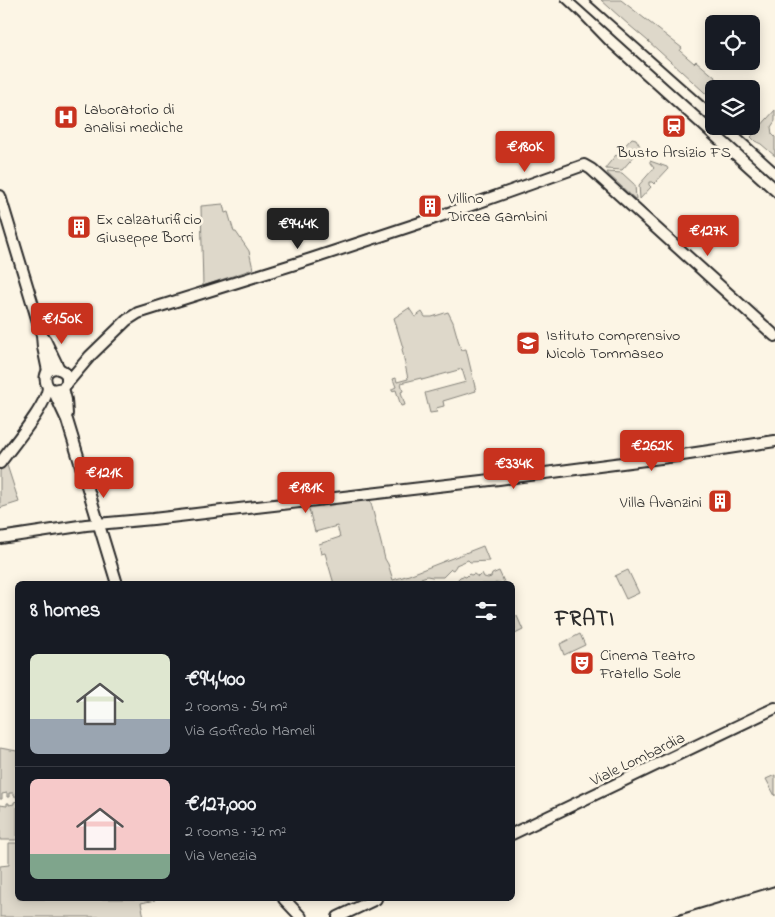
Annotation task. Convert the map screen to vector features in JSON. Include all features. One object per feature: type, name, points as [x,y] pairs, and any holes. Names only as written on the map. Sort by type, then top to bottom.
[{"type":"street","points":[[0,463],[40,408],[47,395],[58,387],[127,320],[138,313],[429,220],[582,166],[588,167],[775,336]]},
{"type":"street","points":[[0,196],[42,335],[48,371],[45,380],[58,387],[116,581]]},
{"type":"street","points":[[42,335],[61,369],[67,375],[58,387]]},
{"type":"street","points":[[48,371],[52,369],[74,368],[84,362]]},
{"type":"street","points":[[0,538],[98,524],[525,476],[775,441]]},
{"type":"street","name":"Viale Lombardia","points":[[515,833],[775,708]]},
{"type":"street","points":[[286,901],[301,917]]},
{"type":"street","points":[[338,917],[372,901]]},
{"type":"shaded area","points":[[601,0],[621,0],[682,48],[680,51],[694,63],[696,61],[718,80],[705,80],[705,93]]},
{"type":"shaded area","points":[[775,110],[775,121],[771,127],[772,134],[775,137],[775,156],[751,137],[753,135],[760,135],[760,127]]},
{"type":"shaded area","points":[[632,138],[636,139],[645,157],[636,154],[622,170],[606,169],[616,155],[621,157],[622,154],[619,152]]},
{"type":"shaded area","points":[[650,161],[668,169],[654,184],[649,182],[651,187],[640,199],[639,185],[654,168]]},
{"type":"shaded area","points":[[607,172],[622,173],[635,185],[636,199],[608,174]]},
{"type":"shaded area","points":[[223,204],[225,213],[228,212],[234,232],[236,232],[249,251],[253,269],[203,286],[201,206]]},
{"type":"shaded area","points":[[409,308],[415,317],[422,312],[425,317],[432,317],[448,312],[461,350],[466,349],[476,391],[443,401],[444,406],[436,408],[437,412],[430,413],[425,393],[466,382],[462,369],[422,380],[421,378],[401,383],[403,391],[401,392],[405,405],[401,406],[396,390],[392,391],[396,387],[393,379],[396,378],[397,382],[408,379],[403,348],[394,318]]},
{"type":"shaded area","points":[[6,462],[19,502],[0,508],[0,471]]},
{"type":"shaded area","points":[[370,499],[385,559],[393,580],[483,546],[489,561],[470,562],[468,560],[456,565],[453,570],[451,569],[443,577],[427,576],[421,578],[420,581],[333,581],[325,553],[321,554],[319,544],[340,537],[337,526],[315,532],[308,506]]},
{"type":"shaded area","points":[[628,570],[639,593],[626,599],[615,576]]},
{"type":"shaded area","points":[[499,571],[504,581],[456,581],[460,577],[466,577],[469,574],[474,574],[478,577],[482,573],[484,577],[488,578]]},
{"type":"shaded area","points":[[515,616],[517,616],[523,630],[515,634]]},
{"type":"shaded area","points":[[580,634],[585,645],[564,655],[560,644]]},
{"type":"shaded area","points":[[0,748],[15,751],[15,796],[14,793],[9,793],[9,797],[7,797],[7,793],[2,794],[2,799],[0,799]]},
{"type":"shaded area","points":[[775,775],[775,796],[766,779]]},
{"type":"shaded area","points":[[14,802],[15,840],[0,840],[0,805],[7,806],[7,803],[9,805],[14,804]]},
{"type":"shaded area","points":[[9,843],[15,843],[15,901],[150,901],[141,903],[144,917],[0,917],[0,866],[9,865]]},
{"type":"railway","points":[[561,0],[606,45],[775,198]]},
{"type":"railway","points":[[574,0],[705,118]]},
{"type":"railway","points":[[589,0],[705,103]]},
{"type":"railway","points":[[724,135],[775,181]]},
{"type":"railway","points":[[741,135],[775,166]]},
{"type":"railway","points":[[672,917],[775,886]]},
{"type":"place","name":"Laboratorio di analisi mediche","points":[[66,117]]},
{"type":"place","name":"Busto Arsizio FS","points":[[674,126]]},
{"type":"place","name":"Villino Dircea Gambini","points":[[430,206]]},
{"type":"place","name":"Ex calzaturificio Giuseppe Borri","points":[[79,227]]},
{"type":"place","name":"Istituto comprensivo Nicolò Tommaseo","points":[[528,343]]},
{"type":"place","name":"Villa Avanzini","points":[[720,501]]},
{"type":"place","name":"Cinema Teatro Fratello Sole","points":[[582,663]]},
{"type":"district","name":"FRATI","points":[[585,618]]}]
